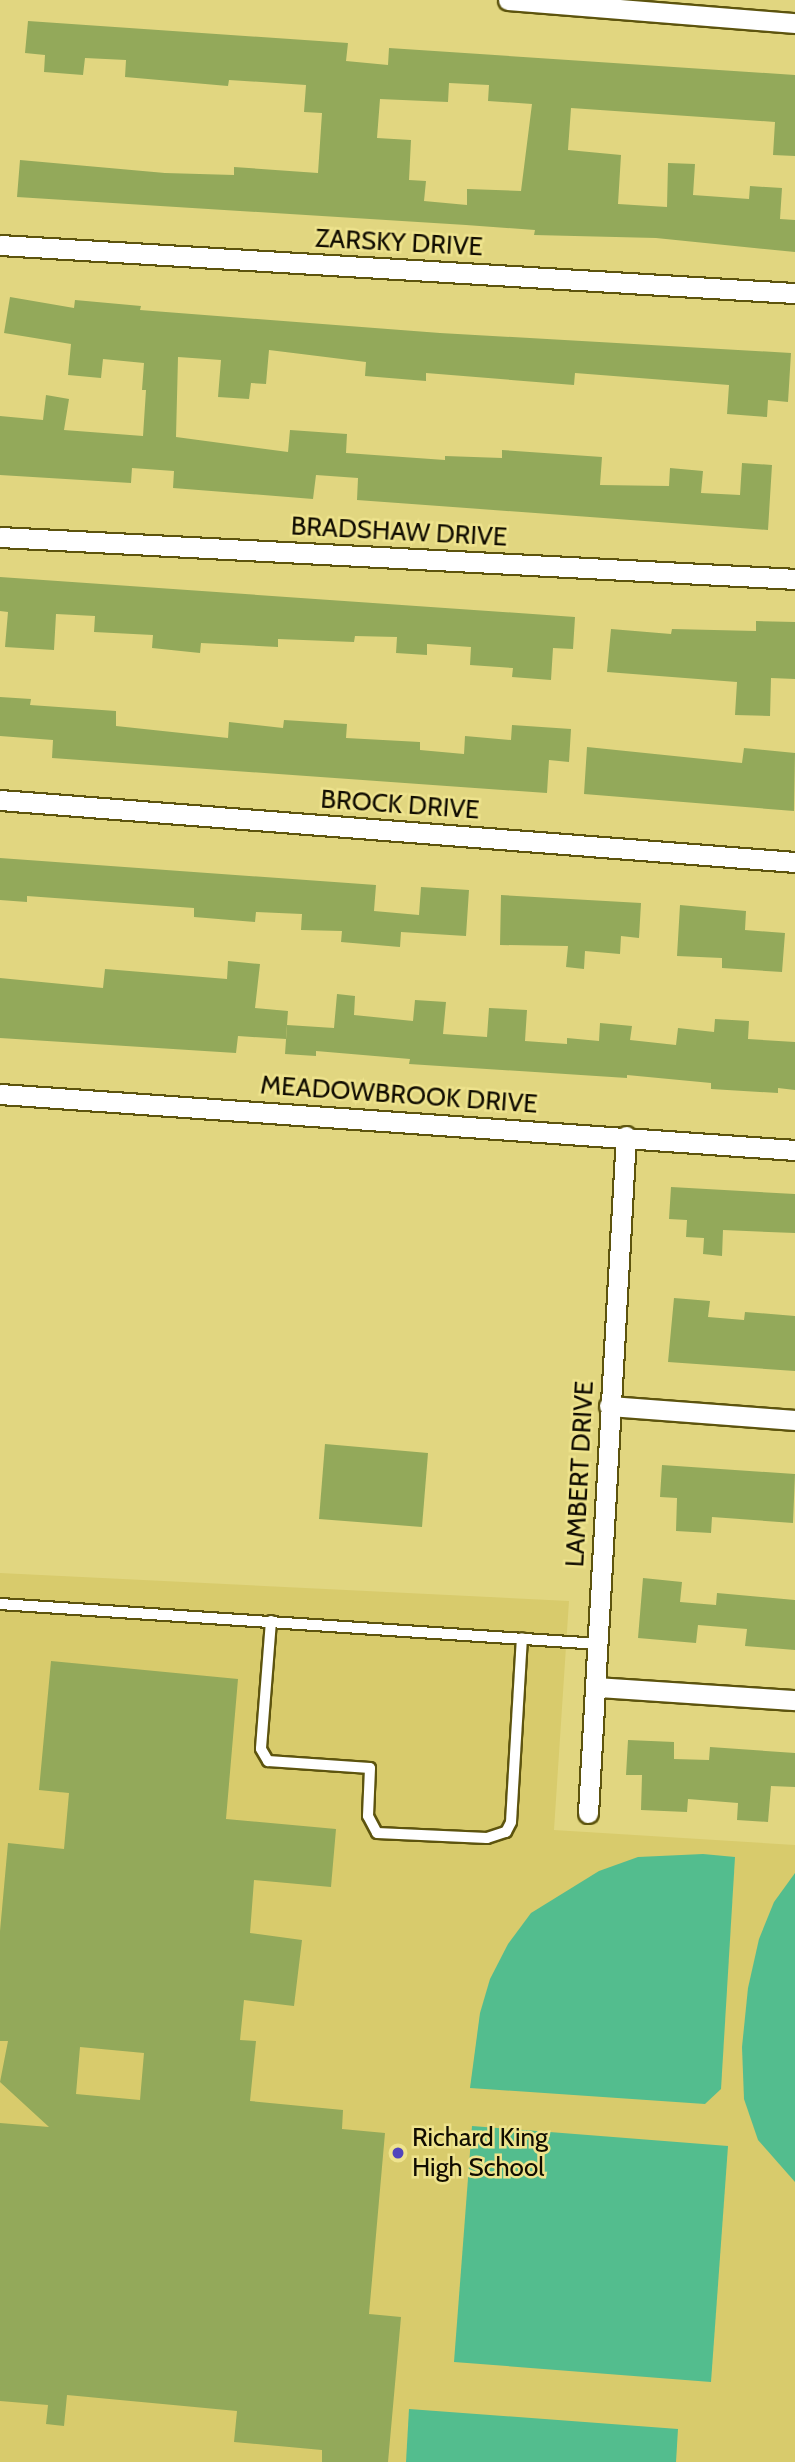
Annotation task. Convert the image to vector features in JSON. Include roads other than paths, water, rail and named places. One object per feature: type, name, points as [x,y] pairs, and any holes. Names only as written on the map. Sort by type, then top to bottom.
[{"type":"street","points":[[508,0],[795,23]]},
{"type":"street","name":"ZARSKY DRIVE","points":[[0,245],[795,293]]},
{"type":"street","name":"BRADSHAW DRIVE","points":[[0,537],[795,579]]},
{"type":"street","name":"BROCK DRIVE","points":[[0,800],[795,862]]},
{"type":"street","name":"MEADOWBROOK DRIVE","points":[[0,1094],[795,1150]]},
{"type":"street","name":"LAMBERT DRIVE","points":[[588,1813],[597,1687],[608,1406],[626,1136]]},
{"type":"street","points":[[608,1406],[795,1420]]},
{"type":"street","points":[[597,1687],[795,1700]]},
{"type":"lane","points":[[0,1604],[599,1644]]},
{"type":"lane","points":[[271,1621],[261,1749],[268,1761],[369,1768],[368,1815],[377,1833],[487,1838],[506,1832],[511,1822],[522,1638]]},
{"type":"place","name":"Richard King High School","points":[[398,2153]]}]
